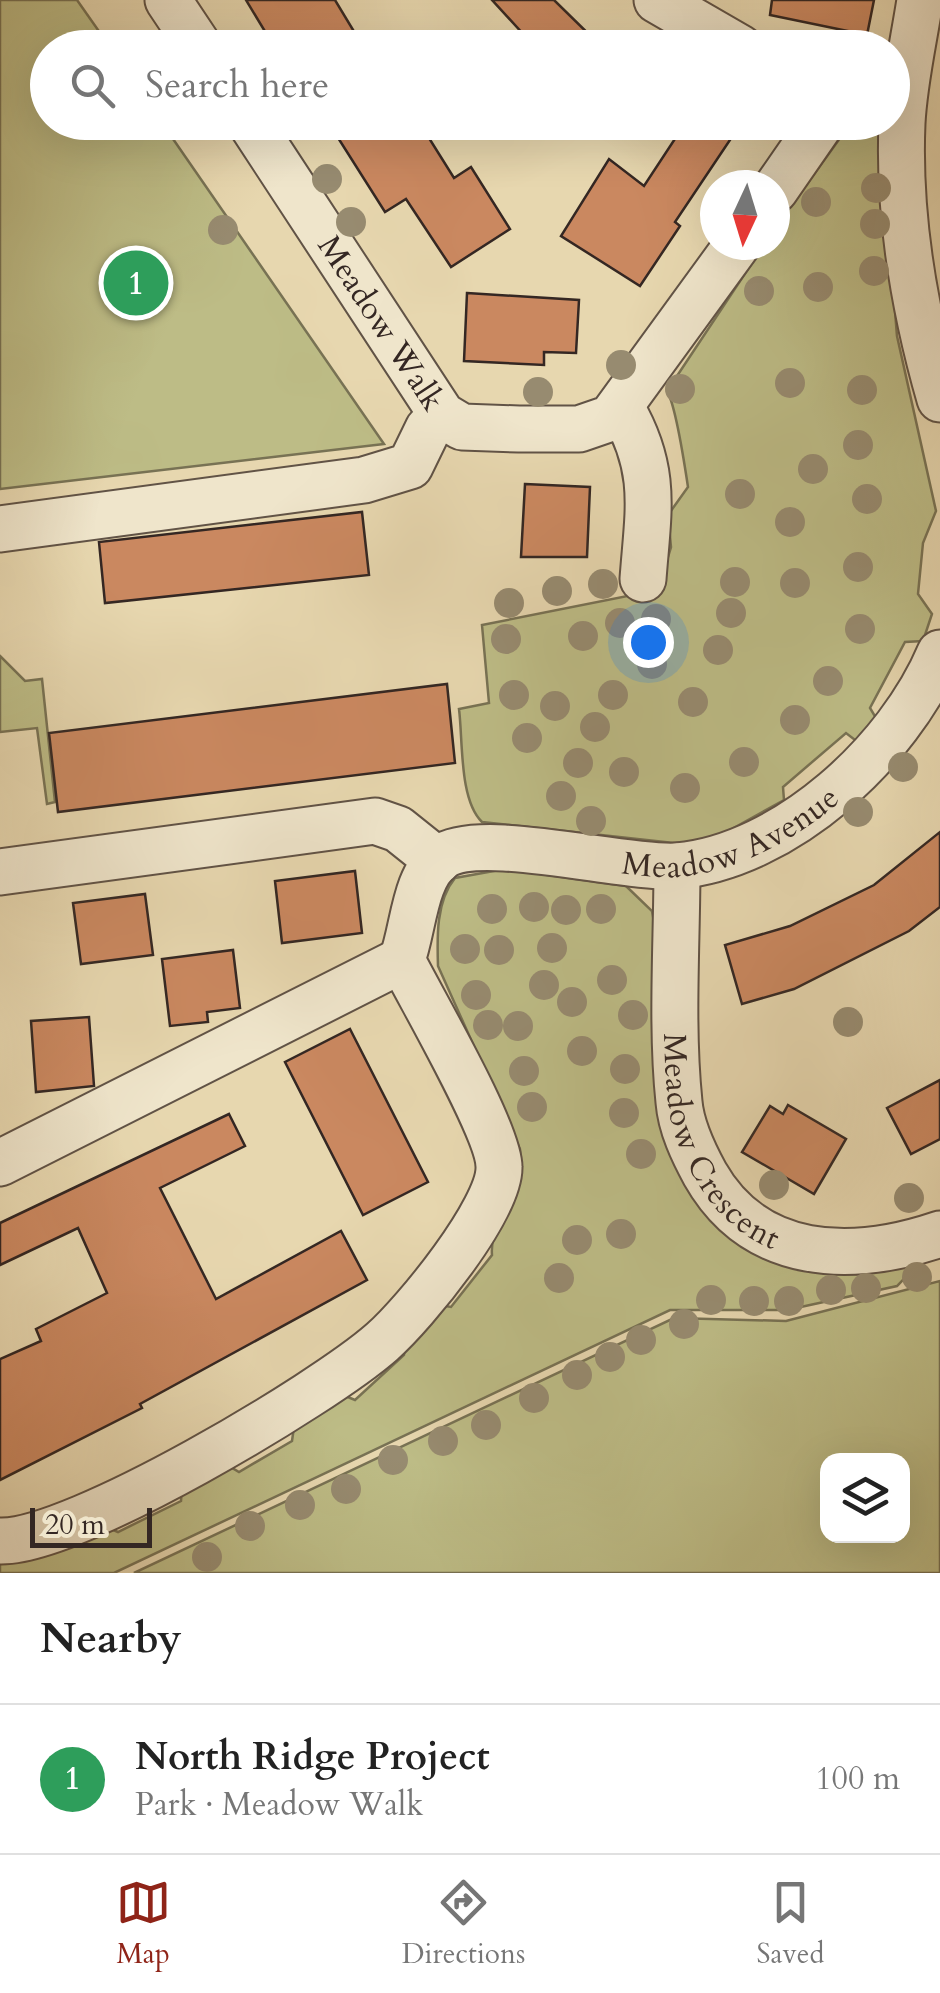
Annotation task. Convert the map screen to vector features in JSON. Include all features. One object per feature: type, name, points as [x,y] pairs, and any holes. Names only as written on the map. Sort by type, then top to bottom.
[{"type":"street","points":[[168,0],[188,30]]},
{"type":"street","points":[[657,0],[709,30]]},
{"type":"street","points":[[910,45],[920,0]]},
{"type":"street","name":"Meadow Walk","points":[[262,140],[442,415],[462,427],[579,429],[595,426],[622,409]]},
{"type":"street","points":[[789,170],[810,140]]},
{"type":"street","points":[[901,140],[906,228],[940,399]]},
{"type":"street","points":[[643,579],[651,485],[646,460],[622,409],[726,260]]},
{"type":"street","points":[[0,529],[364,480],[410,466],[428,428],[442,415]]},
{"type":"street","name":"Meadow Avenue","points":[[441,858],[492,848],[677,866],[736,849],[794,822],[832,796],[884,741],[940,653]]},
{"type":"street","points":[[0,872],[375,821],[398,829],[441,858],[420,880],[415,923],[402,960],[0,1163]]},
{"type":"street","name":"Meadow Crescent","points":[[677,866],[679,1103],[690,1144],[721,1201],[749,1228],[798,1248],[894,1245],[940,1234]]},
{"type":"street","points":[[0,1540],[12,1541],[72,1520],[257,1428],[352,1366],[425,1298],[493,1195],[500,1166],[477,1107],[402,960]]},
{"type":"shaded area","points":[[0,0],[77,0],[98,30],[30,30],[30,140],[174,140],[384,444],[0,489]]},
{"type":"shaded area","points":[[839,140],[881,140],[897,336],[936,511],[923,543],[918,594],[932,614],[923,641],[905,642],[870,708],[876,718],[859,743],[846,733],[783,787],[784,800],[712,840],[683,844],[482,822],[466,785],[459,709],[489,703],[482,625],[658,590],[671,547],[668,515],[688,487],[667,391],[754,260],[790,260],[790,207]]},
{"type":"shaded area","points":[[0,656],[25,681],[42,679],[55,802],[47,804],[37,728],[0,732]]},
{"type":"shaded area","points":[[505,869],[626,886],[652,911],[707,1214],[758,1255],[782,1265],[831,1270],[922,1260],[897,1286],[787,1310],[670,1310],[114,1573],[0,1573],[0,1560],[104,1526],[118,1532],[181,1501],[182,1486],[227,1465],[239,1472],[292,1441],[294,1427],[338,1393],[355,1400],[404,1355],[405,1340],[439,1305],[451,1307],[492,1255],[496,1229],[517,1182],[520,1149],[438,966],[438,931],[444,897],[455,878]]},
{"type":"shaded area","points":[[940,1281],[940,1573],[134,1573],[674,1318],[786,1321]]},
{"type":"building","points":[[246,0],[335,0],[353,30],[264,30]]},
{"type":"building","points":[[492,0],[554,0],[585,30],[520,30]]},
{"type":"building","points":[[772,0],[874,0],[868,30],[843,30],[770,15]]},
{"type":"building","points":[[339,140],[430,140],[454,178],[471,167],[510,229],[451,267],[406,199],[385,212]]},
{"type":"building","points":[[674,140],[730,140],[710,170],[700,170],[700,185],[675,222],[680,226],[640,286],[561,236],[609,159],[644,186]]},
{"type":"building","points":[[467,293],[579,300],[576,353],[544,352],[544,365],[464,361]]},
{"type":"building","points":[[525,484],[590,487],[587,557],[521,557]]},
{"type":"building","points":[[362,512],[369,575],[105,603],[99,542]]},
{"type":"building","points":[[447,684],[455,763],[58,812],[49,733]]},
{"type":"building","points":[[940,832],[940,907],[909,931],[794,989],[742,1004],[725,945],[790,926],[874,885]]},
{"type":"building","points":[[355,871],[362,933],[282,943],[275,881]]},
{"type":"building","points":[[145,894],[153,955],[81,964],[73,903]]},
{"type":"building","points":[[233,950],[240,1008],[207,1012],[208,1022],[170,1026],[162,959]]},
{"type":"building","points":[[89,1017],[94,1086],[36,1092],[31,1021]]},
{"type":"building","points":[[350,1029],[428,1182],[363,1215],[285,1062]]},
{"type":"building","points":[[940,1080],[940,1139],[911,1154],[887,1108]]},
{"type":"building","points":[[788,1105],[846,1139],[814,1194],[742,1152],[770,1106],[783,1114]]},
{"type":"building","points":[[229,1114],[245,1146],[160,1188],[216,1299],[341,1231],[367,1280],[140,1404],[142,1408],[0,1480],[0,1359],[41,1341],[36,1329],[107,1293],[78,1228],[0,1265],[0,1223]]},
{"type":"place","name":"North Ridge Project","points":[[136,283]]}]
